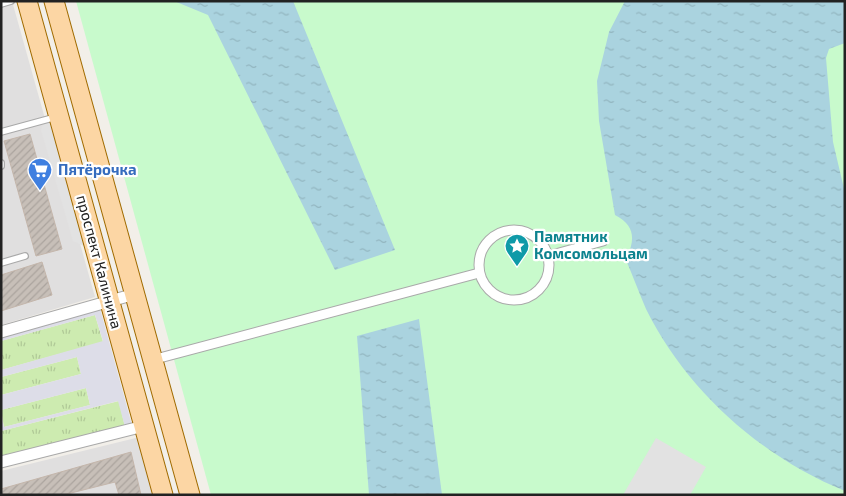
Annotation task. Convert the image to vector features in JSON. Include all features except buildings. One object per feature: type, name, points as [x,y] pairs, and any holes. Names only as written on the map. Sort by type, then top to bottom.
[{"type":"main road","name":"проспект Калинина","points":[[27,1],[163,495]]},
{"type":"main road","name":"проспект Калинина","points":[[54,1],[190,495]]},
{"type":"street","points":[[510,229],[525,231],[538,239],[544,246],[548,256],[548,274],[544,283],[531,296],[522,299],[513,300],[496,295],[483,282],[479,273],[479,258],[485,244],[500,232],[510,229]]},
{"type":"street","points":[[548,256],[603,241]]},
{"type":"street","points":[[152,360],[479,273]]},
{"type":"street","points":[[1,332],[135,294]]},
{"type":"street","points":[[1,462],[144,426]]},
{"type":"lane","points":[[1,4],[11,1]]},
{"type":"lane","points":[[1,132],[58,116]]},
{"type":"lane","points":[[1,263],[25,256]]},
{"type":"shaded area","points":[[1,1],[12,1],[95,297],[1,325]]},
{"type":"shaded area","points":[[56,120],[91,244],[84,246],[73,241],[41,130],[43,124]]},
{"type":"shaded area","points":[[99,305],[133,429],[125,427],[118,401],[1,431],[1,417],[4,427],[90,405],[86,388],[1,410],[1,395],[81,374],[77,357],[1,377],[1,370],[103,341],[95,315],[1,341],[1,332]]},
{"type":"shaded area","points":[[148,435],[162,495],[1,495],[1,471]]},
{"type":"shaded area","points":[[656,438],[706,467],[690,495],[623,495]]},
{"type":"green space","points":[[76,1],[845,1],[845,495],[211,495]]},
{"type":"green space","points":[[95,315],[103,342],[1,370],[1,341]]},
{"type":"green space","points":[[77,357],[81,374],[1,395],[1,377]]},
{"type":"green space","points":[[86,388],[90,405],[4,427],[1,410]]},
{"type":"green space","points":[[119,401],[125,427],[1,459],[1,431]]},
{"type":"water","points":[[174,1],[293,1],[395,250],[335,270],[208,15]]},
{"type":"water","points":[[625,1],[845,1],[845,43],[829,49],[826,58],[833,142],[845,193],[845,491],[814,477],[784,460],[729,418],[682,367],[646,309],[626,260],[631,246],[632,234],[627,224],[615,215],[599,121],[597,81],[609,32]]},
{"type":"water","points":[[419,319],[442,495],[369,495],[357,336]]},
{"type":"place","name":"Пятёрочка","points":[[40,191]]},
{"type":"place","name":"Памятник Комсомольцам","points":[[517,267]]}]
